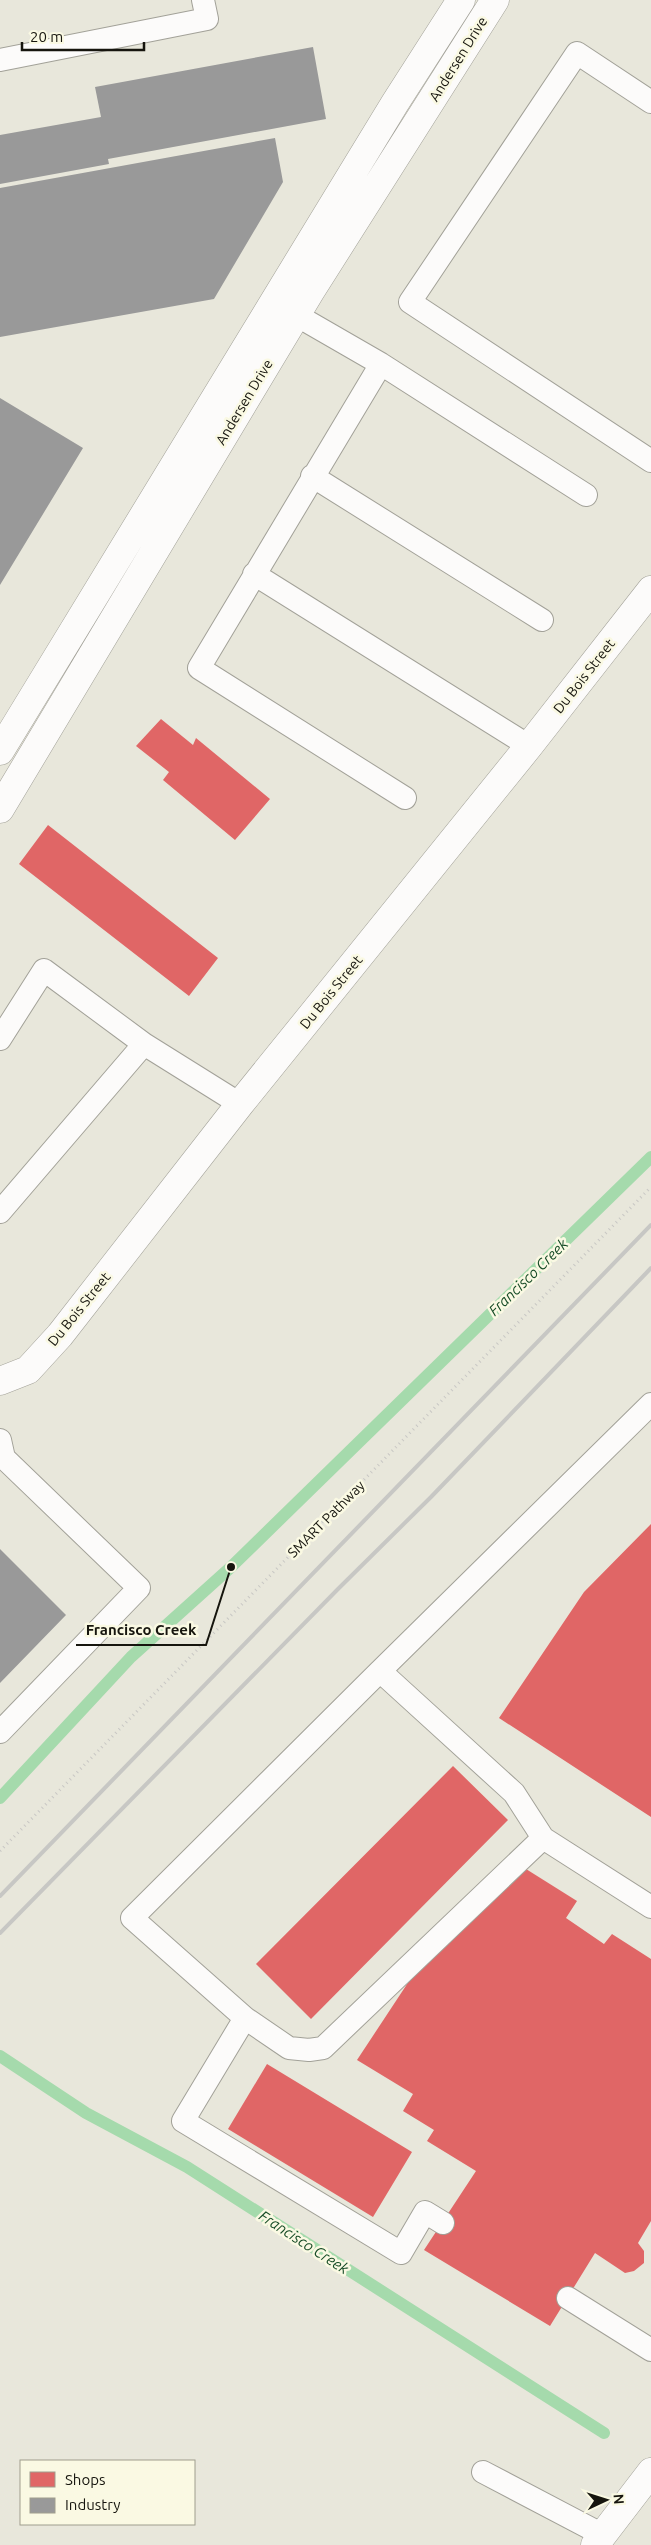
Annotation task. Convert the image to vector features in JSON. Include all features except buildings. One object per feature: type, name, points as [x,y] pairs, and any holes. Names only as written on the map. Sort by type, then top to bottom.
[{"type":"main road","name":"Andersen Drive","points":[[0,751],[394,103],[461,0]]},
{"type":"main road","name":"Andersen Drive","points":[[0,809],[296,314],[495,0]]},
{"type":"main road","name":"Du Bois Street","points":[[0,1381],[28,1370],[60,1335],[240,1104],[529,746],[651,590]]},
{"type":"main road","points":[[599,2540],[651,2472]]},
{"type":"lane","points":[[0,60],[208,19],[203,0]]},
{"type":"lane","points":[[651,102],[577,53],[410,302],[651,461]]},
{"type":"lane","points":[[296,314],[381,364],[586,495]]},
{"type":"lane","points":[[381,364],[312,476],[199,668],[405,798]]},
{"type":"lane","points":[[312,476],[542,620]]},
{"type":"lane","points":[[254,574],[529,746]]},
{"type":"lane","points":[[0,1039],[44,970],[144,1044],[240,1104]]},
{"type":"lane","points":[[0,1212],[144,1044]]},
{"type":"lane","points":[[543,1838],[323,2048],[309,2050],[289,2048],[245,2018],[132,1918],[651,1404]]},
{"type":"lane","points":[[0,1440],[4,1458],[139,1588],[0,1732]]},
{"type":"lane","points":[[380,1671],[514,1793],[543,1838],[651,1907]]},
{"type":"lane","points":[[245,2018],[183,2121],[401,2253],[425,2212],[443,2223]]},
{"type":"lane","points":[[568,2298],[651,2350]]},
{"type":"lane","points":[[482,2472],[599,2540]]},
{"type":"path","name":"SMART Pathway","points":[[0,1851],[651,1187]]},
{"type":"waterway","name":"Francisco Creek","points":[[0,1798],[131,1657],[231,1567],[651,1157]]},
{"type":"waterway","name":"Francisco Creek","points":[[0,2056],[86,2113],[187,2167],[604,2433]]},
{"type":"railway","points":[[0,1896],[651,1225]]},
{"type":"railway","points":[[0,1933],[431,1497],[651,1268]]},
{"type":"place","name":"Francisco Creek","points":[[231,1567]]}]
